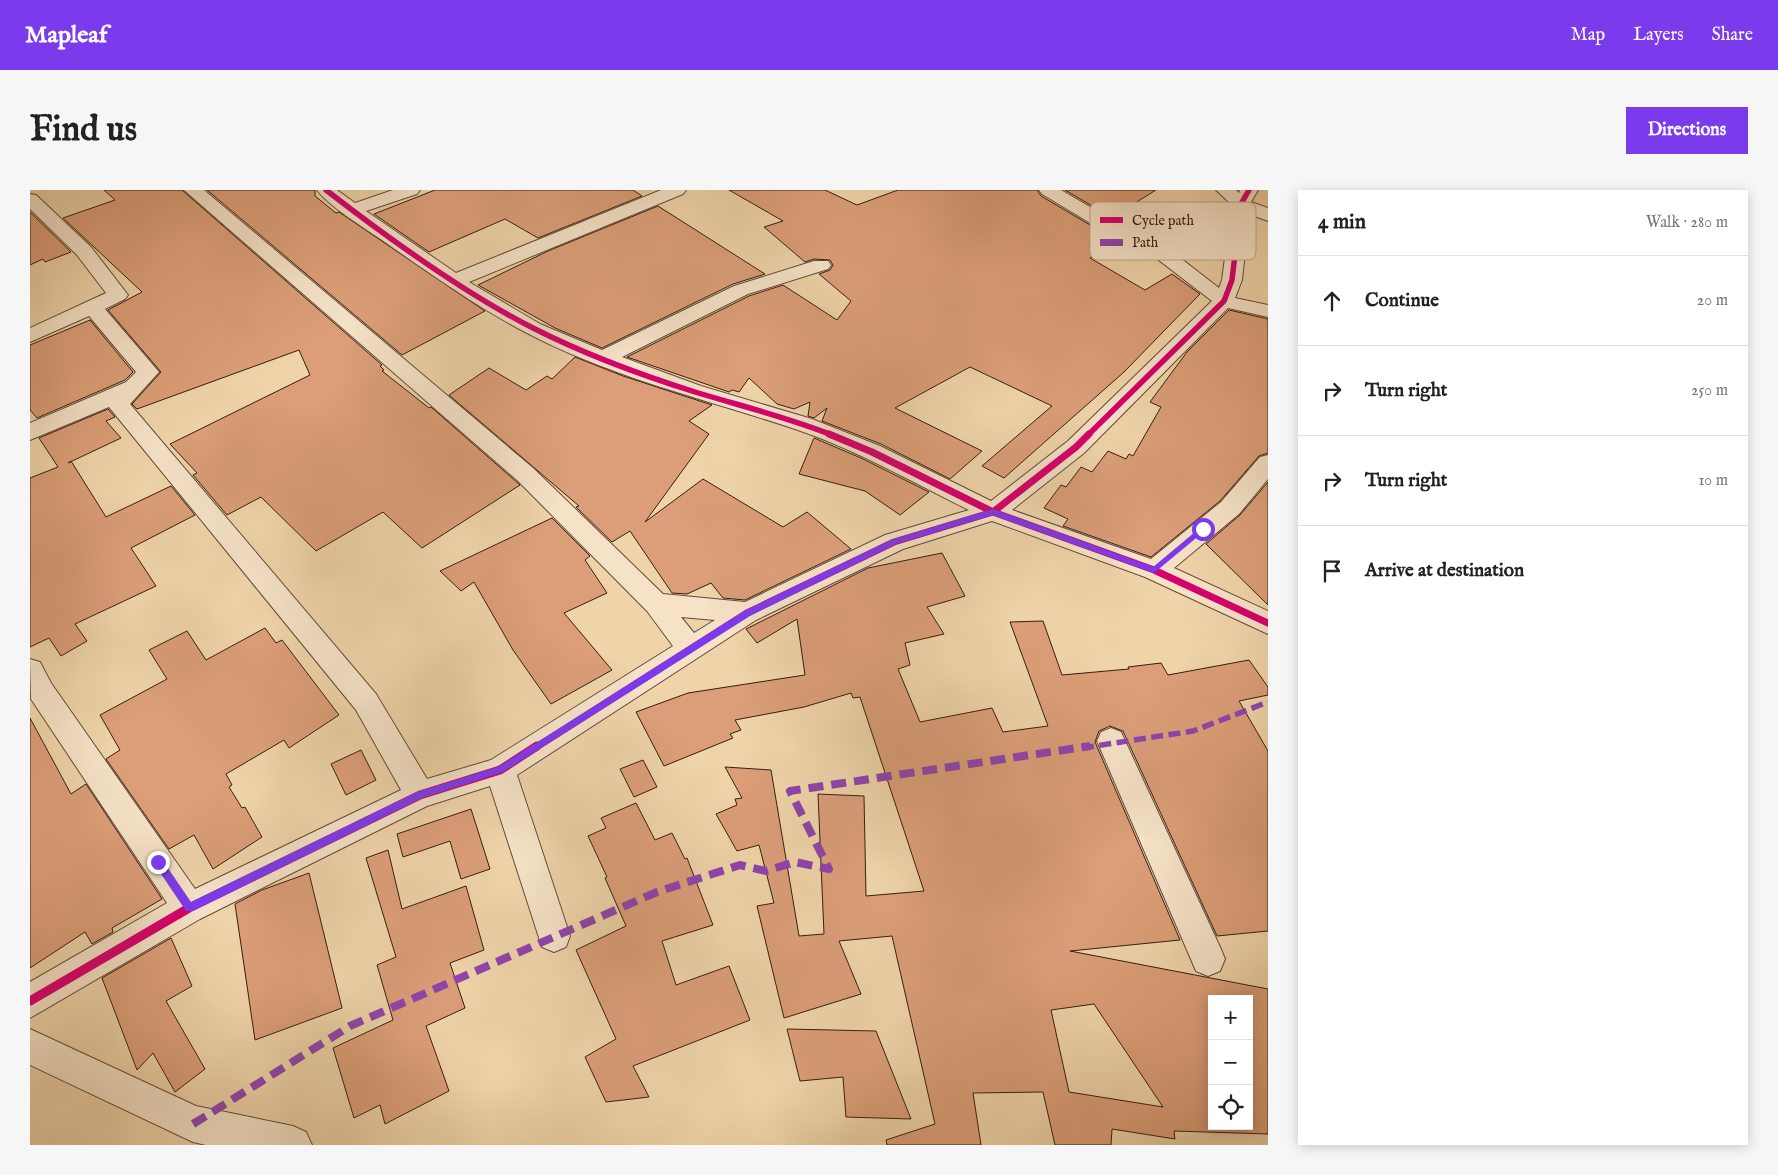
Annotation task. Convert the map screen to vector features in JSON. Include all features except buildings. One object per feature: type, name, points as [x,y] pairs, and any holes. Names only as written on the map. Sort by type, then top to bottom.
[{"type":"street","points":[[30,336],[118,295],[84,251],[30,198],[42,190]]},
{"type":"street","points":[[193,190],[525,474],[656,604],[690,648]]},
{"type":"street","points":[[326,190],[454,281],[533,328],[602,358],[693,391],[804,424],[872,452],[993,512],[1154,570],[1268,623]]},
{"type":"street","points":[[352,210],[411,190]]},
{"type":"street","points":[[454,281],[677,190]]},
{"type":"street","points":[[1048,190],[1090,215]]},
{"type":"street","points":[[1238,195],[1248,202]]},
{"type":"street","points":[[1256,207],[1268,215]]},
{"type":"street","points":[[1171,260],[1224,301],[1268,311]]},
{"type":"street","points":[[30,1001],[189,908],[420,795],[500,770],[747,613],[894,542],[993,512],[1076,447],[1224,301],[1232,280],[1233,260]]},
{"type":"street","points":[[602,358],[741,290],[821,265]]},
{"type":"street","points":[[92,307],[148,372],[118,404],[366,702],[420,795]]},
{"type":"street","points":[[30,432],[134,387]]},
{"type":"street","points":[[1154,570],[1230,508],[1268,462]]},
{"type":"street","points":[[656,604],[747,613]]},
{"type":"street","points":[[30,670],[41,691],[189,908]]},
{"type":"street","points":[[1111,742],[1208,959]]},
{"type":"street","points":[[500,770],[554,936]]},
{"type":"street","points":[[30,1047],[193,1124],[293,1145]]},
{"type":"marked path","points":[[193,1124],[350,1026],[657,892],[740,865],[766,871],[795,862],[829,869],[790,791],[1193,731],[1268,702]]},
{"type":"cycle path","points":[[326,190],[454,281],[533,328],[603,358],[693,391],[804,424],[872,452],[993,512],[1154,570],[1268,623]]},
{"type":"cycle path","points":[[1242,202],[1249,190]]},
{"type":"cycle path","points":[[30,1001],[189,908],[420,795],[500,770],[747,613],[894,542],[993,512],[1076,447],[1224,301],[1232,280],[1234,260]]},
{"type":"route","points":[[158,862],[189,908],[420,795],[500,770],[747,613],[894,542],[993,512],[1154,570],[1203,529]]}]
